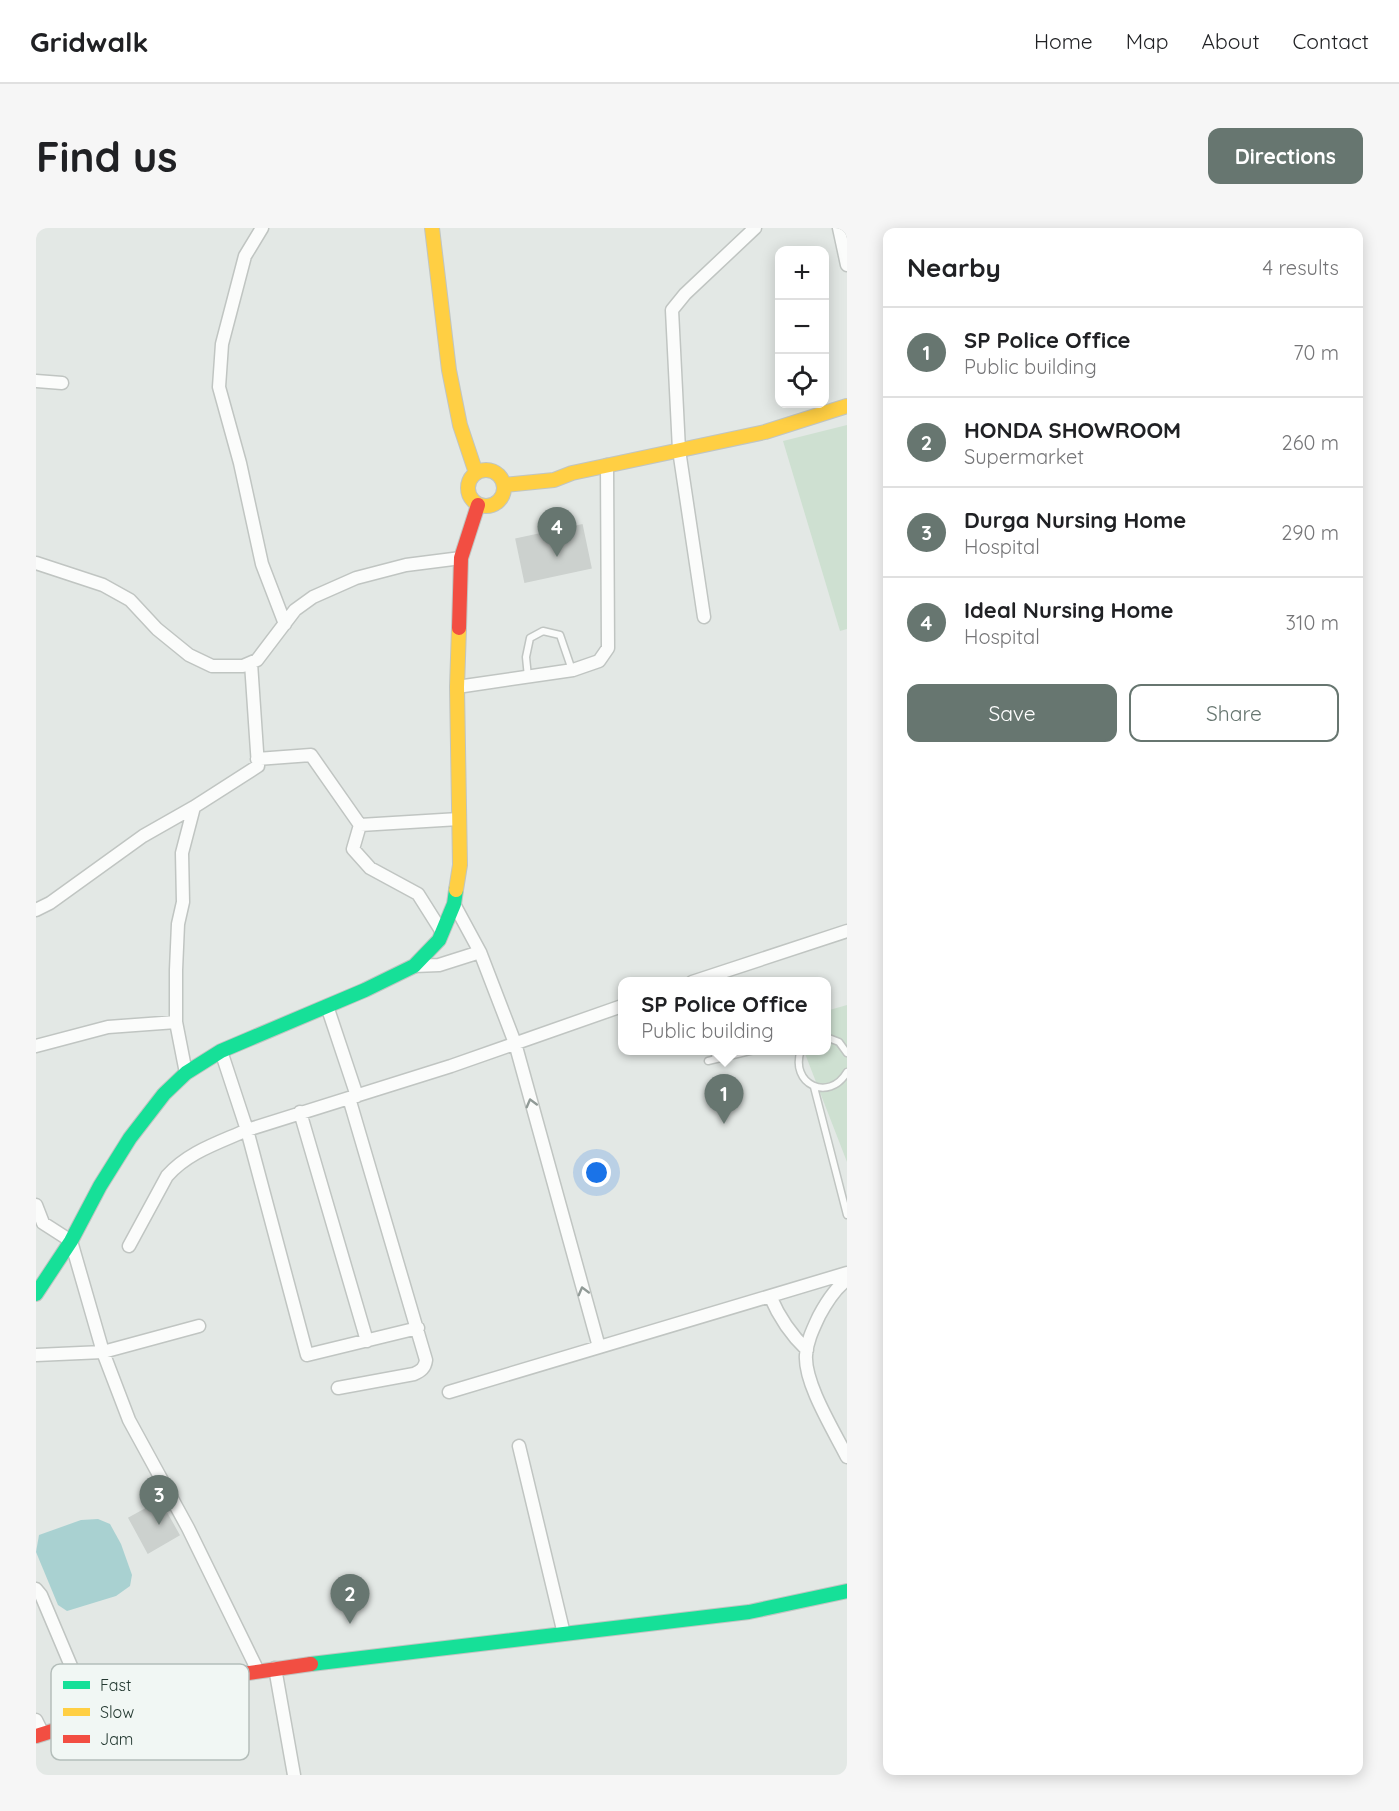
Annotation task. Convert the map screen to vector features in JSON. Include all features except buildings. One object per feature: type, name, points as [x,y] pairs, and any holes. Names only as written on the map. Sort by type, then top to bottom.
[{"type":"main road","points":[[432,228],[449,370],[460,425],[476,473]]},
{"type":"main road","points":[[504,485],[554,480],[572,473],[607,465],[765,432],[847,406]]},
{"type":"main road","points":[[492,470],[499,474],[504,485],[502,497],[497,503],[486,506],[478,505],[471,499],[468,487],[470,479],[476,473],[492,470]]},
{"type":"main road","points":[[36,1293],[71,1241],[100,1186],[130,1138],[164,1094],[186,1073],[221,1051],[365,990],[414,966],[439,940],[454,904],[460,865],[458,687],[461,558],[478,505]]},
{"type":"main road","points":[[249,1672],[749,1612],[847,1591]]},
{"type":"street","points":[[262,228],[245,256],[222,344],[219,387],[240,463],[262,564],[285,624]]},
{"type":"street","points":[[704,617],[679,450],[672,310],[685,294],[755,228]]},
{"type":"street","points":[[839,228],[847,265]]},
{"type":"street","points":[[36,381],[62,383]]},
{"type":"street","points":[[458,687],[573,670],[599,661],[608,648],[607,465]]},
{"type":"street","points":[[36,563],[104,585],[130,600],[157,629],[189,655],[212,666],[243,666],[258,660],[295,610],[313,597],[356,578],[406,565],[461,558]]},
{"type":"street","points":[[36,910],[50,903],[143,836],[258,766],[251,663]]},
{"type":"street","points":[[257,759],[311,755],[360,825]]},
{"type":"street","points":[[186,1073],[176,1022],[178,924],[183,902],[182,853],[194,807]]},
{"type":"street","points":[[360,825],[459,819]]},
{"type":"street","points":[[360,825],[353,849],[370,868],[418,894],[442,932]]},
{"type":"street","points":[[454,904],[480,952],[515,1042],[598,1347]]},
{"type":"street","points":[[706,977],[847,931]]},
{"type":"street","points":[[414,966],[440,965],[480,952]]},
{"type":"street","points":[[327,1006],[426,1360],[421,1371],[414,1374],[338,1388]]},
{"type":"street","points":[[129,1246],[167,1176],[176,1166],[193,1154],[247,1130],[451,1066],[618,1007]]},
{"type":"street","points":[[36,1046],[108,1027],[176,1022]]},
{"type":"street","points":[[221,1051],[247,1130],[306,1355],[418,1328]]},
{"type":"street","points":[[300,1112],[367,1341]]},
{"type":"street","points":[[36,1205],[42,1223],[71,1241],[103,1352],[129,1420],[188,1528],[258,1671]]},
{"type":"street","points":[[448,1392],[847,1273]]},
{"type":"street","points":[[847,1280],[840,1285],[822,1311],[810,1335],[807,1350],[808,1377],[847,1457]]},
{"type":"street","points":[[770,1296],[782,1322],[807,1350]]},
{"type":"street","points":[[36,1355],[103,1352],[199,1326]]},
{"type":"street","points":[[519,1446],[564,1634]]},
{"type":"street","points":[[36,1589],[70,1664]]},
{"type":"street","points":[[275,1668],[294,1775]]},
{"type":"street","points":[[36,1720],[39,1735]]},
{"type":"lane","points":[[528,677],[526,657],[530,638],[543,631],[560,635],[573,670]]},
{"type":"lane","points":[[721,977],[726,971]]},
{"type":"lane","points":[[831,1039],[839,1042],[847,1053]]},
{"type":"lane","points":[[715,1055],[716,1059]]},
{"type":"lane","points":[[708,1061],[733,1055]]},
{"type":"lane","points":[[800,1055],[798,1067],[801,1075],[814,1087],[830,1087],[837,1084],[847,1072]]},
{"type":"lane","points":[[814,1087],[847,1215]]},
{"type":"green space","points":[[847,425],[847,629],[840,631],[783,441]]},
{"type":"green space","points":[[847,1005],[847,1162],[806,1055],[831,1055],[831,1010]]},
{"type":"water","points":[[98,1519],[110,1524],[121,1544],[132,1575],[130,1586],[116,1596],[67,1611],[58,1605],[36,1552],[39,1535],[81,1520]]},
{"type":"traffic: fast","points":[[36,1294],[71,1241],[100,1186],[130,1138],[164,1094],[186,1073],[221,1051],[365,990],[414,966],[439,940],[454,904],[456,890]]},
{"type":"traffic: fast","points":[[311,1664],[749,1612],[847,1591]]},
{"type":"traffic: slow","points":[[432,228],[449,370],[460,425],[476,473]]},
{"type":"traffic: slow","points":[[504,485],[554,480],[572,473],[765,432],[847,406]]},
{"type":"traffic: slow","points":[[486,470],[499,475],[504,488],[499,501],[486,506],[473,501],[468,488],[473,475],[486,470]]},
{"type":"traffic: slow","points":[[456,890],[460,865],[457,687],[459,628]]},
{"type":"traffic: jam","points":[[459,628],[461,558],[478,505]]},
{"type":"traffic: jam","points":[[249,1673],[311,1664]]},
{"type":"traffic: jam","points":[[36,1736],[51,1731]]},
{"type":"place","name":"Ideal Nursing Home","points":[[557,557]]},
{"type":"place","name":"SP Police Office","points":[[724,1124]]},
{"type":"place","name":"Durga Nursing Home","points":[[159,1525]]},
{"type":"place","name":"HONDA SHOWROOM","points":[[350,1624]]}]
